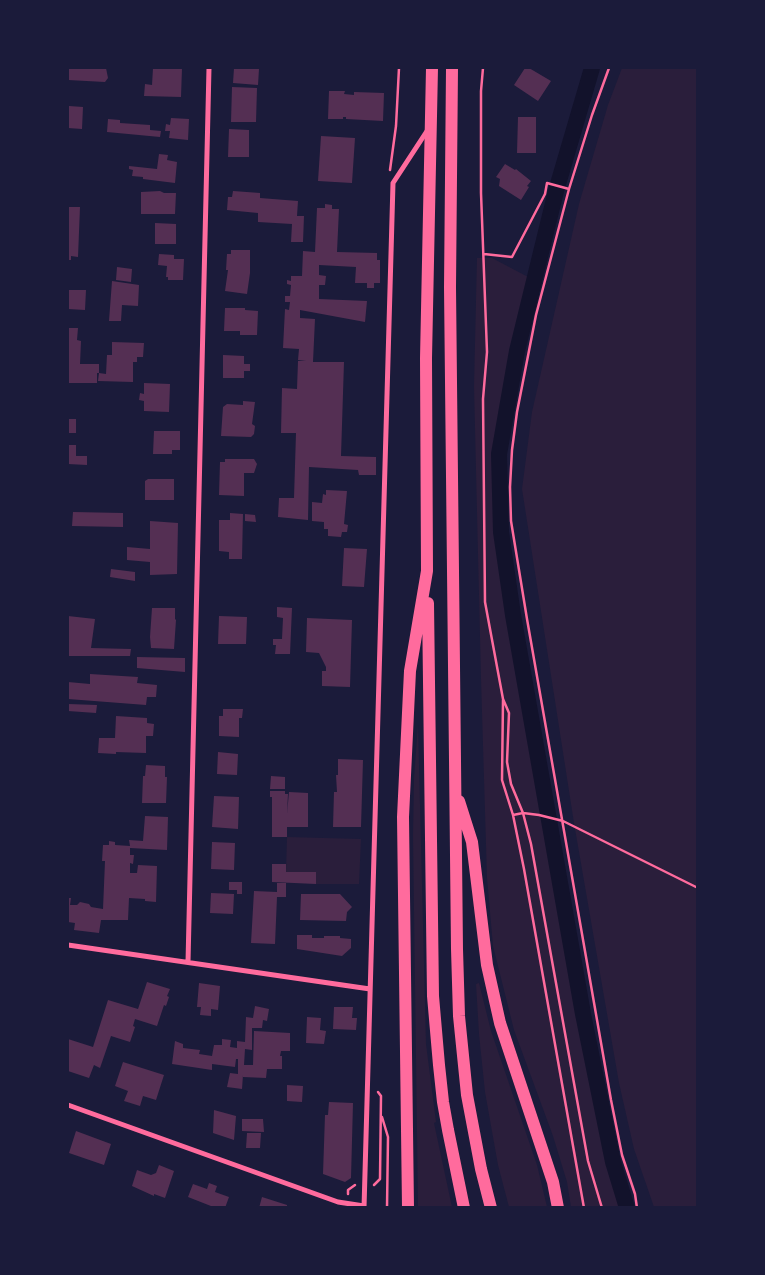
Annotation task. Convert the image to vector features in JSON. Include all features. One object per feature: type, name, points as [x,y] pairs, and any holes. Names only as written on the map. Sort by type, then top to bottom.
[{"type":"main road","points":[[432,68],[426,358],[434,996],[439,1066],[445,1112],[464,1208]]},
{"type":"main road","points":[[452,68],[450,287],[457,949],[461,1036],[466,1081],[473,1131],[491,1208]]},
{"type":"main road","points":[[408,1208],[403,854],[404,774],[410,671],[428,571]]},
{"type":"main road","points":[[455,789],[472,842],[487,965],[500,1023],[553,1182],[558,1208]]},
{"type":"street","points":[[188,962],[209,68]]},
{"type":"street","points":[[68,1105],[338,1202],[364,1206],[393,183],[431,125]]},
{"type":"street","points":[[68,945],[370,989]]},
{"type":"path","points":[[483,68],[481,91],[481,193],[487,352],[483,400],[484,602],[503,699],[502,780],[513,815],[584,1208]]},
{"type":"path","points":[[609,68],[569,189],[534,325],[517,412],[510,486],[511,521],[561,820],[611,1100],[622,1155],[635,1194],[637,1208]]},
{"type":"path","points":[[484,254],[512,257],[546,194],[547,184],[569,189]]},
{"type":"path","points":[[503,699],[509,713],[507,762],[511,784],[523,813],[532,844],[588,1162],[602,1208]]},
{"type":"path","points":[[513,815],[523,813],[561,820],[698,888]]},
{"type":"path","points":[[373,1193],[373,1186],[380,1179],[381,1114],[388,1137],[387,1208]]},
{"type":"shaded area","points":[[622,68],[697,68],[697,1207],[654,1207],[634,1149],[619,1083],[574,823],[522,489],[532,412],[579,204],[608,105]]},
{"type":"shaded area","points":[[477,258],[492,258],[530,278],[495,457],[497,537],[504,592],[592,1077],[617,1190],[623,1207],[571,1207],[567,1182],[553,1136],[514,1030],[493,946],[487,878],[474,386]]},
{"type":"shaded area","points":[[418,725],[426,1044],[436,1122],[434,1123],[452,1207],[418,1207],[413,836],[414,779]]},
{"type":"shaded area","points":[[287,837],[361,839],[359,884],[316,884],[316,872],[286,872]]},
{"type":"shaded area","points":[[479,983],[491,1031],[537,1165],[547,1207],[509,1207],[498,1165],[485,1092],[476,984]]},
{"type":"building","points":[[69,68],[106,68],[108,78],[105,82],[68,80]]},
{"type":"building","points":[[153,68],[182,68],[181,97],[144,96],[145,84],[152,85]]},
{"type":"building","points":[[234,68],[259,69],[258,85],[233,83]]},
{"type":"building","points":[[525,68],[529,68],[551,81],[538,101],[514,85]]},
{"type":"building","points":[[232,87],[257,88],[256,122],[231,122]]},
{"type":"building","points":[[329,91],[345,91],[344,94],[354,95],[354,92],[384,93],[383,121],[346,119],[346,117],[343,117],[343,119],[328,119]]},
{"type":"building","points":[[69,106],[83,107],[82,129],[68,128]]},
{"type":"building","points":[[518,117],[536,117],[536,153],[517,153]]},
{"type":"building","points":[[171,118],[189,119],[188,140],[169,138],[170,131],[165,131],[166,124],[170,125]]},
{"type":"building","points":[[108,119],[120,120],[120,123],[150,125],[150,130],[161,131],[160,137],[107,132]]},
{"type":"building","points":[[229,129],[249,130],[249,157],[228,157]]},
{"type":"building","points":[[321,136],[355,138],[352,183],[318,181]]},
{"type":"building","points":[[159,154],[168,155],[167,160],[177,162],[175,183],[132,176],[133,170],[129,169],[129,166],[157,169]]},
{"type":"building","points":[[505,164],[516,169],[531,181],[521,200],[499,186],[500,179],[496,177]]},
{"type":"building","points":[[160,191],[176,193],[175,214],[141,214],[141,192]]},
{"type":"building","points":[[233,191],[260,193],[260,198],[298,201],[297,216],[304,216],[303,242],[291,242],[292,224],[258,222],[258,213],[227,210],[228,197],[232,197]]},
{"type":"building","points":[[325,204],[332,205],[332,209],[339,209],[337,252],[377,253],[377,260],[380,260],[380,283],[374,283],[374,288],[367,288],[367,283],[355,283],[356,267],[319,265],[319,275],[326,276],[325,285],[319,285],[319,299],[367,301],[365,322],[300,310],[300,318],[315,319],[313,362],[344,362],[341,456],[376,457],[376,475],[359,475],[358,470],[309,467],[308,520],[278,517],[279,498],[294,498],[296,433],[281,433],[282,388],[297,389],[298,361],[306,361],[298,360],[299,349],[283,348],[285,309],[289,310],[290,302],[285,302],[285,296],[290,296],[291,285],[287,284],[287,280],[291,281],[291,276],[302,276],[303,251],[315,252],[317,208],[325,208]]},
{"type":"building","points":[[68,207],[80,207],[78,257],[71,256],[71,260],[68,260]]},
{"type":"building","points":[[155,223],[176,224],[176,244],[155,244]]},
{"type":"building","points":[[231,250],[250,250],[250,273],[247,294],[225,291],[228,270],[226,270],[227,254],[231,254]]},
{"type":"building","points":[[159,254],[174,255],[174,259],[184,259],[183,280],[168,280],[168,277],[166,277],[167,266],[158,265]]},
{"type":"building","points":[[117,267],[132,269],[131,282],[116,280]]},
{"type":"building","points":[[112,281],[139,285],[138,306],[122,305],[121,321],[109,321]]},
{"type":"building","points":[[68,290],[86,290],[85,310],[68,309]]},
{"type":"building","points":[[225,308],[245,308],[245,310],[258,311],[257,335],[240,335],[240,331],[224,331]]},
{"type":"building","points":[[68,328],[78,328],[77,340],[81,341],[80,364],[99,364],[97,383],[68,383]]},
{"type":"building","points":[[112,342],[144,343],[143,357],[137,357],[137,362],[133,362],[133,382],[98,381],[99,373],[106,374],[107,355],[112,355]]},
{"type":"building","points":[[223,355],[244,356],[244,364],[250,364],[250,371],[244,371],[244,378],[223,378]]},
{"type":"building","points":[[144,383],[170,384],[169,412],[144,411],[144,401],[139,400],[140,393],[144,394]]},
{"type":"building","points":[[243,401],[255,402],[252,424],[255,426],[254,434],[251,437],[221,436],[223,407],[227,404],[243,405]]},
{"type":"building","points":[[68,419],[76,419],[76,433],[68,433]]},
{"type":"building","points":[[154,431],[180,431],[180,450],[172,450],[172,454],[153,454]]},
{"type":"building","points":[[68,445],[76,445],[76,456],[87,456],[87,465],[68,464]]},
{"type":"building","points":[[225,459],[254,459],[257,464],[254,473],[244,473],[244,496],[219,495],[220,462],[225,462]]},
{"type":"building","points":[[148,479],[174,479],[174,500],[145,500],[145,481]]},
{"type":"building","points":[[326,490],[347,491],[344,524],[348,525],[347,532],[342,532],[341,537],[328,536],[328,529],[324,529],[324,522],[312,521],[312,502],[322,503],[323,494],[326,495]]},
{"type":"building","points":[[73,512],[123,513],[123,527],[72,526]]},
{"type":"building","points":[[230,513],[243,514],[242,559],[229,559],[229,552],[219,551],[219,520],[230,520]]},
{"type":"building","points":[[245,514],[255,515],[256,522],[245,521]]},
{"type":"building","points":[[150,521],[178,523],[177,574],[150,575],[150,562],[127,560],[127,547],[150,549]]},
{"type":"building","points":[[344,548],[367,549],[364,587],[342,586]]},
{"type":"building","points":[[111,569],[135,572],[135,581],[110,577]]},
{"type":"building","points":[[277,607],[292,608],[290,654],[275,654],[276,645],[273,645],[273,639],[282,639],[283,618],[277,617]]},
{"type":"building","points":[[152,608],[175,608],[174,649],[151,648]]},
{"type":"building","points":[[68,616],[95,619],[91,648],[131,649],[130,656],[68,656]]},
{"type":"building","points":[[219,616],[247,617],[246,644],[218,644]]},
{"type":"building","points":[[307,618],[352,620],[350,687],[322,686],[322,671],[326,671],[326,667],[319,653],[306,652]]},
{"type":"building","points":[[137,657],[185,658],[185,672],[137,668]]},
{"type":"building","points":[[90,674],[138,677],[137,683],[157,685],[156,697],[147,697],[146,705],[68,699],[68,682],[90,684]]},
{"type":"building","points":[[68,704],[97,705],[96,713],[68,711]]},
{"type":"building","points":[[223,709],[243,709],[242,718],[239,718],[239,737],[219,736],[219,716],[223,716]]},
{"type":"building","points":[[116,716],[147,718],[147,723],[154,724],[153,736],[146,736],[146,753],[98,753],[99,738],[115,738]]},
{"type":"building","points":[[218,752],[238,754],[237,775],[217,774]]},
{"type":"building","points":[[338,759],[363,760],[361,827],[333,827],[334,792],[337,792],[336,775],[338,775]]},
{"type":"building","points":[[146,765],[165,766],[165,777],[167,777],[166,803],[142,803],[143,776],[145,776]]},
{"type":"building","points":[[271,776],[285,777],[285,789],[270,789]]},
{"type":"building","points":[[270,791],[285,791],[285,794],[288,794],[287,814],[289,792],[308,793],[308,827],[287,827],[287,837],[272,837],[272,797],[270,797]]},
{"type":"building","points":[[214,796],[239,797],[238,829],[212,827]]},
{"type":"building","points":[[145,816],[168,817],[167,850],[130,848],[130,855],[134,855],[133,864],[130,863],[130,873],[137,873],[138,865],[157,866],[156,902],[129,898],[128,920],[101,920],[99,933],[74,930],[75,923],[68,922],[68,898],[71,898],[70,905],[77,905],[80,902],[89,904],[91,907],[103,909],[105,861],[102,861],[103,845],[109,845],[109,841],[115,842],[115,845],[130,846],[129,840],[143,841]]},
{"type":"building","points":[[212,842],[235,843],[234,870],[211,869]]},
{"type":"building","points":[[272,864],[286,864],[286,872],[316,872],[316,884],[272,882]]},
{"type":"building","points":[[229,882],[242,882],[242,894],[237,894],[237,890],[229,890]]},
{"type":"building","points":[[277,883],[286,883],[286,897],[277,897],[275,944],[251,943],[254,891],[277,892]]},
{"type":"building","points":[[211,893],[234,894],[233,914],[210,913]]},
{"type":"building","points":[[301,894],[340,894],[352,907],[347,912],[346,921],[300,920]]},
{"type":"building","points":[[297,935],[312,935],[312,938],[340,936],[340,938],[351,939],[351,948],[342,956],[297,949]]},
{"type":"building","points":[[147,982],[170,989],[166,1006],[164,1005],[157,1026],[135,1019],[133,1026],[135,1027],[130,1042],[111,1036],[100,1068],[94,1065],[89,1078],[68,1071],[68,1039],[93,1047],[108,1000],[138,1009]]},
{"type":"building","points":[[199,983],[220,986],[218,1010],[211,1009],[211,1016],[200,1015],[201,1007],[197,1007]]},
{"type":"building","points":[[255,1006],[269,1009],[267,1021],[263,1020],[262,1028],[252,1028],[252,1050],[245,1049],[244,1065],[253,1065],[254,1031],[290,1033],[290,1051],[281,1051],[282,1069],[267,1069],[266,1078],[243,1077],[243,1075],[242,1089],[227,1087],[230,1073],[238,1074],[238,1059],[236,1059],[235,1067],[212,1064],[212,1070],[172,1064],[175,1041],[183,1044],[183,1048],[200,1050],[199,1054],[212,1056],[214,1045],[222,1045],[222,1039],[231,1040],[230,1047],[237,1048],[237,1041],[245,1042],[246,1017],[253,1018]]},
{"type":"building","points":[[334,1007],[353,1007],[352,1018],[357,1018],[356,1030],[333,1029]]},
{"type":"building","points":[[307,1017],[321,1018],[320,1030],[326,1031],[324,1044],[306,1043]]},
{"type":"building","points":[[123,1062],[164,1075],[156,1100],[143,1096],[140,1106],[124,1101],[128,1091],[115,1086]]},
{"type":"building","points":[[287,1085],[303,1086],[302,1102],[287,1101]]},
{"type":"building","points":[[329,1102],[353,1103],[351,1178],[345,1182],[323,1174],[325,1115],[328,1115]]},
{"type":"building","points":[[214,1110],[236,1116],[234,1140],[213,1133]]},
{"type":"building","points":[[242,1119],[263,1119],[264,1132],[242,1131]]},
{"type":"building","points":[[76,1131],[111,1144],[104,1165],[69,1153]]},
{"type":"building","points":[[247,1133],[261,1133],[260,1148],[246,1148]]},
{"type":"building","points":[[159,1165],[174,1171],[165,1198],[154,1194],[154,1196],[132,1186],[137,1170],[151,1175],[156,1173]]},
{"type":"building","points":[[209,1183],[217,1186],[215,1192],[229,1197],[225,1208],[216,1208],[188,1197],[193,1184],[207,1189]]},
{"type":"building","points":[[262,1197],[287,1205],[287,1208],[259,1208]]},
{"type":"waterway","points":[[592,68],[556,191],[517,351],[499,454],[501,532],[513,615],[583,1014],[613,1162],[627,1208]]}]
